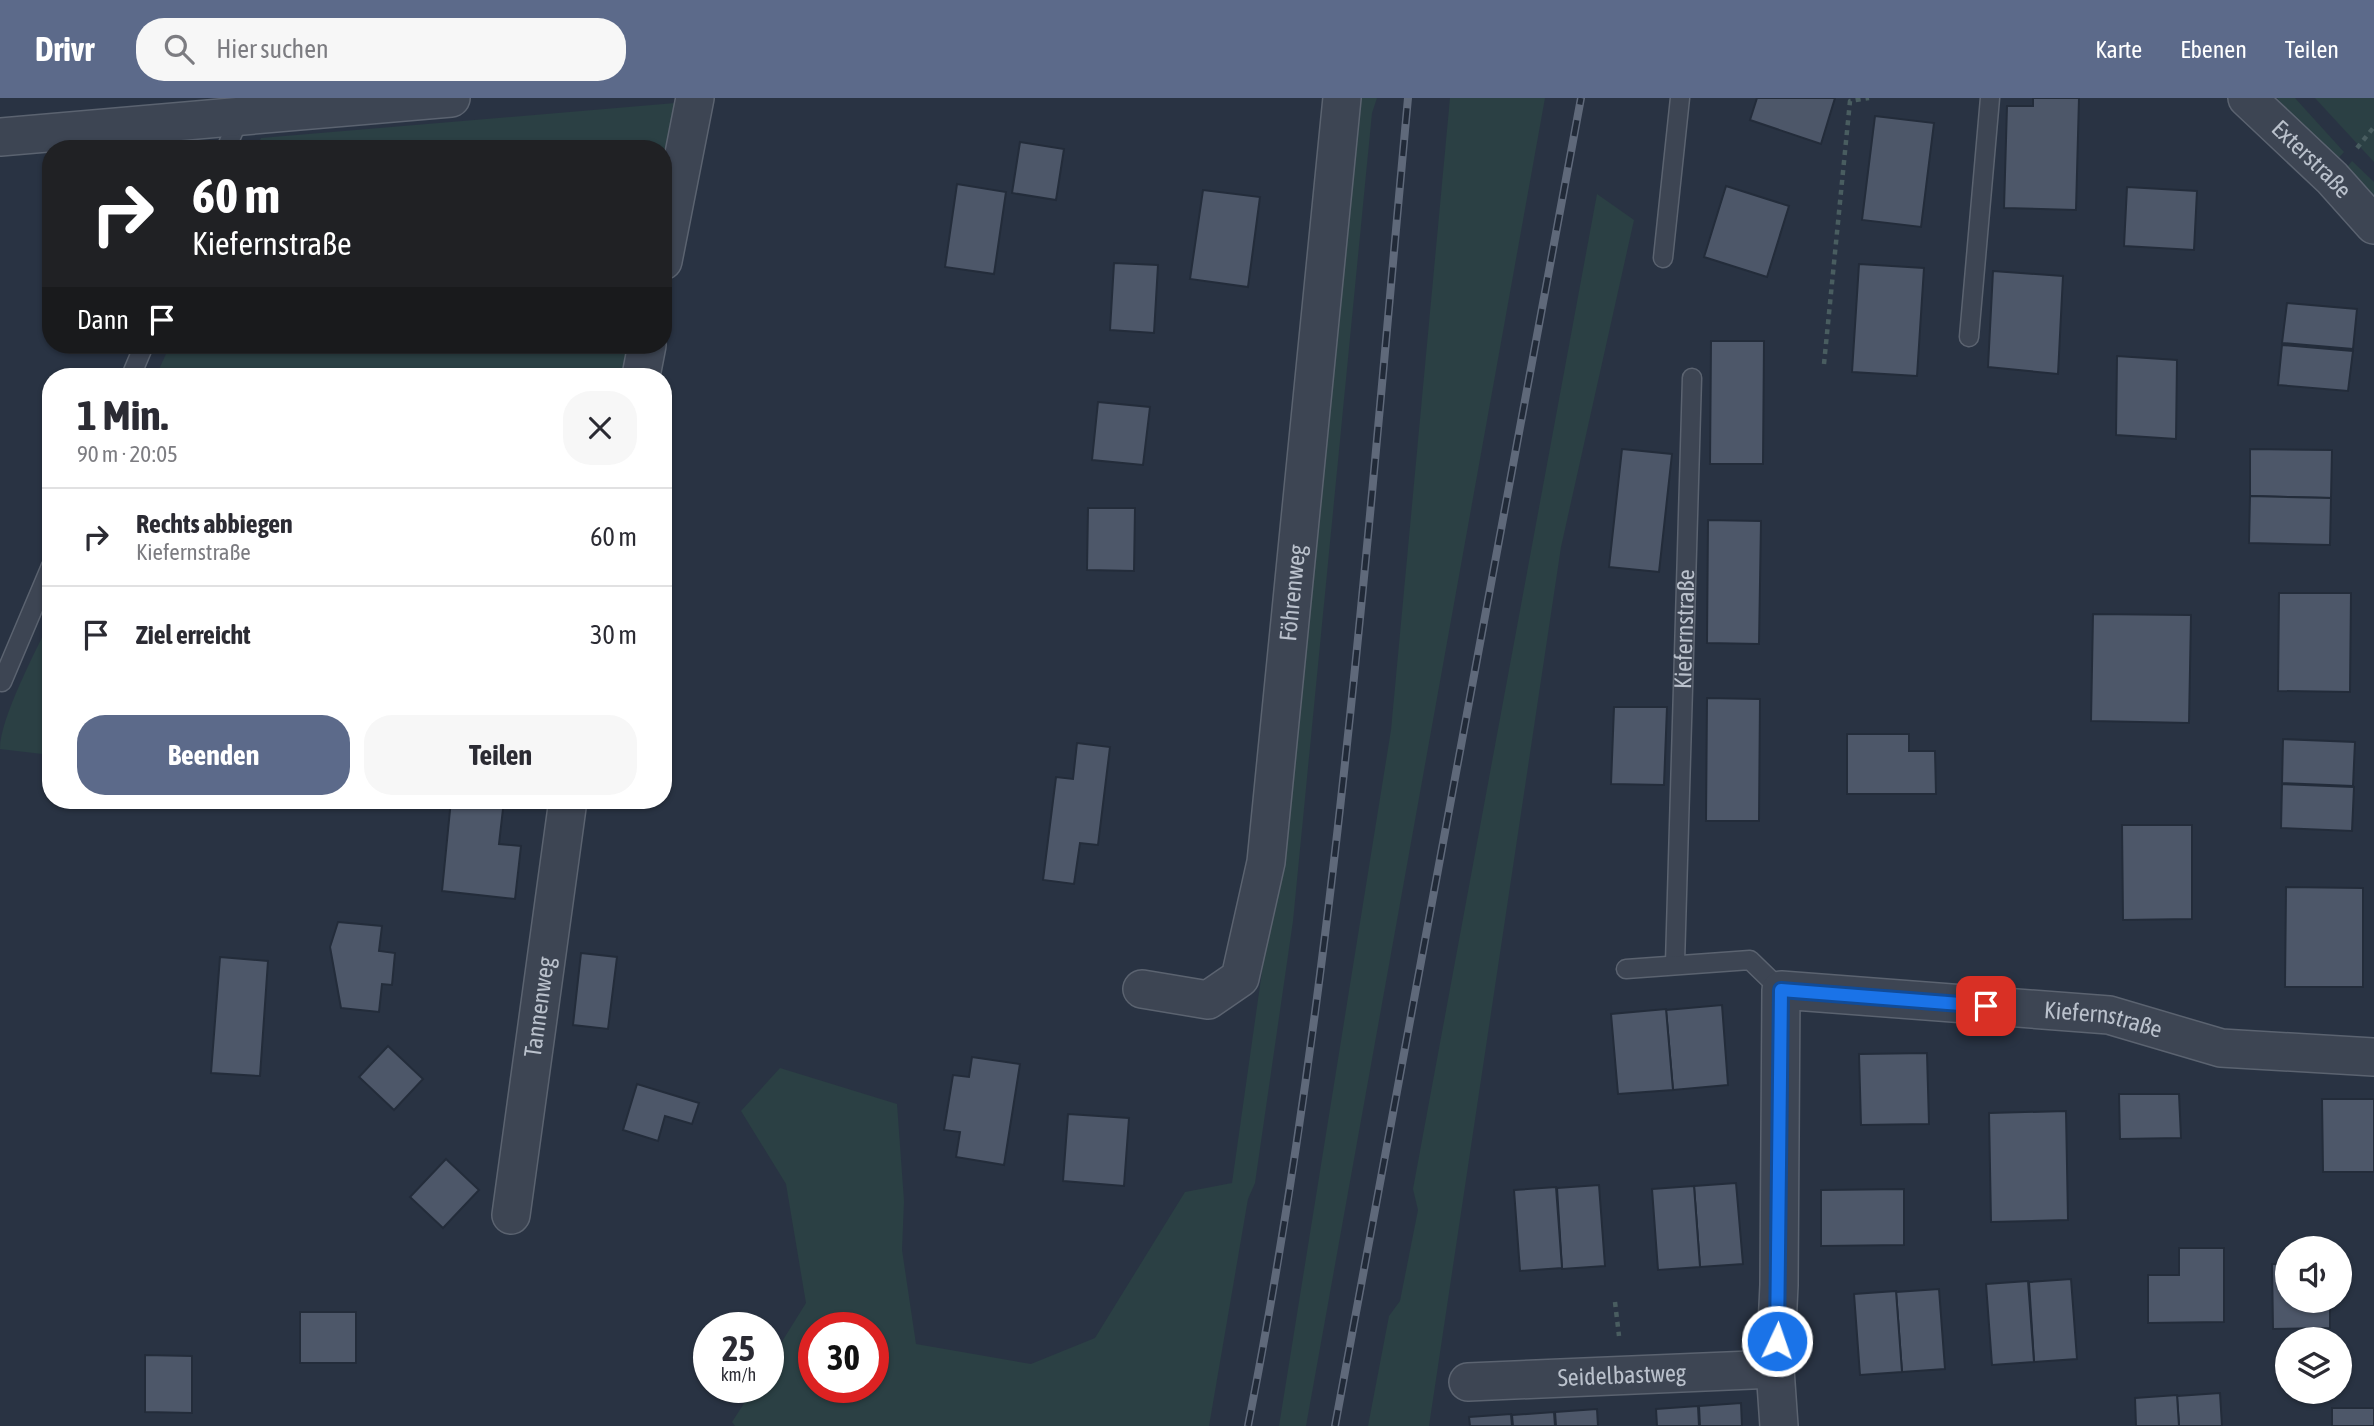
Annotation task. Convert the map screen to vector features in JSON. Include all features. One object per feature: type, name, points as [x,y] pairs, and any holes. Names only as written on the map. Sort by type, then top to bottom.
[{"type":"street","points":[[0,137],[451,98]]},
{"type":"street","points":[[672,215],[695,98]]},
{"type":"street","name":"Föhrenweg","points":[[1142,989],[1208,1000],[1240,978],[1266,862],[1342,98]]},
{"type":"street","name":"Exterstraße","points":[[2247,98],[2332,178],[2374,225]]},
{"type":"street","name":"Tannenweg","points":[[510,1215],[568,809]]},
{"type":"street","points":[[1779,1426],[1775,1369],[1779,1285],[1781,990]]},
{"type":"street","name":"Kiefernstraße","points":[[1781,990],[2109,1015],[2221,1048],[2374,1058]]},
{"type":"street","name":"Seidelbastweg","points":[[1468,1382],[1775,1369]]},
{"type":"lane","points":[[1663,258],[1680,98]]},
{"type":"lane","points":[[1969,337],[1990,98]]},
{"type":"lane","points":[[230,140],[240,116]]},
{"type":"lane","name":"Kiefernstraße","points":[[1675,963],[1692,378]]},
{"type":"lane","points":[[2,682],[42,587]]},
{"type":"lane","points":[[1626,969],[1675,963],[1750,960],[1781,990]]},
{"type":"path","points":[[1824,365],[1850,101],[1869,98]]},
{"type":"green space","points":[[1355,98],[1377,98],[1372,113],[1293,921],[1255,1183],[1248,1199],[1209,1426],[735,1426],[732,1422],[744,1403],[784,1403],[784,1338],[798,1316],[798,1403],[889,1403],[889,1312],[800,1312],[806,1303],[786,1184],[741,1111],[780,1068],[897,1104],[904,1201],[902,1250],[916,1344],[1031,1364],[1095,1338],[1185,1192],[1232,1183],[1270,915]]},
{"type":"green space","points":[[1450,98],[1545,98],[1306,1426],[1279,1426],[1391,730]]},
{"type":"green space","points":[[2277,98],[2295,98],[2344,152],[2335,162]]},
{"type":"green space","points":[[2315,98],[2374,98],[2374,162]]},
{"type":"green space","points":[[687,102],[672,188],[672,140],[260,140]]},
{"type":"green space","points":[[2352,161],[2374,182],[2374,206],[2343,172]]},
{"type":"green space","points":[[1597,194],[1634,220],[1561,547],[1429,1426],[1368,1426],[1389,1316],[1400,1301],[1418,1210],[1413,1189]]},
{"type":"green space","points":[[166,354],[643,354],[641,368],[160,368]]},
{"type":"green space","points":[[42,637],[42,754],[0,749],[12,702]]},
{"type":"building","points":[[1757,98],[1835,98],[1821,144],[1750,120]]},
{"type":"building","points":[[2033,98],[2079,98],[2076,210],[2004,208],[2007,106],[2033,106]]},
{"type":"building","points":[[1875,116],[1934,123],[1921,227],[1862,220]]},
{"type":"building","points":[[1020,142],[1064,149],[1056,200],[1012,193]]},
{"type":"building","points":[[957,184],[1006,192],[994,274],[945,267]]},
{"type":"building","points":[[1726,186],[1789,206],[1767,277],[1704,257]]},
{"type":"building","points":[[2127,187],[2197,191],[2194,250],[2124,246]]},
{"type":"building","points":[[1203,190],[1260,197],[1248,287],[1190,279]]},
{"type":"building","points":[[1114,263],[1158,265],[1154,333],[1110,330]]},
{"type":"building","points":[[1859,264],[1924,268],[1917,376],[1852,372]]},
{"type":"building","points":[[1993,271],[2063,276],[2058,374],[1988,367]]},
{"type":"building","points":[[2287,303],[2357,309],[2353,349],[2282,343]]},
{"type":"building","points":[[1711,341],[1764,341],[1763,464],[1710,464]]},
{"type":"building","points":[[2282,345],[2353,351],[2348,391],[2278,385]]},
{"type":"building","points":[[2117,356],[2177,360],[2176,439],[2116,435]]},
{"type":"building","points":[[1098,402],[1150,407],[1143,465],[1092,460]]},
{"type":"building","points":[[1622,449],[1672,454],[1659,572],[1609,567]]},
{"type":"building","points":[[2250,449],[2332,450],[2331,498],[2250,496]]},
{"type":"building","points":[[2250,496],[2331,498],[2330,545],[2249,543]]},
{"type":"building","points":[[1088,508],[1135,508],[1134,571],[1087,570]]},
{"type":"building","points":[[1708,520],[1761,521],[1759,644],[1707,643]]},
{"type":"building","points":[[2279,593],[2351,593],[2350,692],[2278,691]]},
{"type":"building","points":[[2093,614],[2191,615],[2189,723],[2091,721]]},
{"type":"building","points":[[1707,698],[1760,699],[1759,821],[1706,821]]},
{"type":"building","points":[[1614,707],[1667,707],[1664,785],[1611,784]]},
{"type":"building","points":[[1847,734],[1909,734],[1909,751],[1935,751],[1936,794],[1847,794]]},
{"type":"building","points":[[2283,739],[2355,742],[2353,786],[2282,783]]},
{"type":"building","points":[[1077,743],[1110,747],[1098,845],[1080,843],[1074,884],[1043,880],[1056,777],[1073,779]]},
{"type":"building","points":[[2282,784],[2354,787],[2352,831],[2281,828]]},
{"type":"building","points":[[450,809],[503,809],[499,844],[521,846],[515,899],[442,891]]},
{"type":"building","points":[[2122,825],[2192,825],[2192,919],[2123,920]]},
{"type":"building","points":[[2286,887],[2363,888],[2363,987],[2285,987]]},
{"type":"building","points":[[338,922],[382,926],[379,951],[395,953],[392,985],[382,984],[379,1012],[341,1008],[330,947]]},
{"type":"building","points":[[581,953],[617,957],[608,1029],[573,1025]]},
{"type":"building","points":[[220,957],[268,961],[260,1076],[211,1073]]},
{"type":"building","points":[[1722,1005],[1728,1085],[1673,1090],[1666,1010]]},
{"type":"building","points":[[1666,1009],[1673,1090],[1618,1094],[1611,1014]]},
{"type":"building","points":[[388,1046],[423,1079],[394,1110],[359,1077]]},
{"type":"building","points":[[1927,1053],[1929,1124],[1861,1125],[1859,1054]]},
{"type":"building","points":[[972,1057],[1020,1064],[1004,1165],[956,1157],[960,1132],[944,1130],[953,1075],[969,1077]]},
{"type":"building","points":[[637,1084],[699,1103],[692,1124],[665,1116],[658,1141],[623,1130]]},
{"type":"building","points":[[2119,1094],[2179,1094],[2181,1138],[2120,1139]]},
{"type":"building","points":[[2322,1099],[2374,1099],[2374,1172],[2323,1172]]},
{"type":"building","points":[[2066,1111],[2068,1220],[1991,1222],[1989,1113]]},
{"type":"building","points":[[1068,1114],[1129,1118],[1124,1186],[1063,1181]]},
{"type":"building","points":[[446,1159],[479,1190],[443,1228],[410,1197]]},
{"type":"building","points":[[1736,1183],[1743,1264],[1700,1267],[1694,1186]]},
{"type":"building","points":[[1599,1185],[1605,1266],[1562,1269],[1557,1188]]},
{"type":"building","points":[[1694,1186],[1700,1267],[1658,1270],[1652,1189]]},
{"type":"building","points":[[1556,1187],[1562,1268],[1520,1271],[1514,1190]]},
{"type":"building","points":[[1904,1189],[1904,1245],[1821,1246],[1821,1190]]},
{"type":"building","points":[[2179,1248],[2224,1248],[2224,1322],[2148,1323],[2148,1275],[2179,1275]]},
{"type":"building","points":[[2272,1264],[2275,1264],[2275,1313],[2330,1313],[2330,1327],[2273,1329]]},
{"type":"building","points":[[2071,1279],[2077,1359],[2034,1362],[2029,1282]]},
{"type":"building","points":[[2028,1281],[2034,1362],[1992,1365],[1986,1284]]},
{"type":"building","points":[[1939,1289],[1945,1369],[1902,1372],[1896,1292]]},
{"type":"building","points":[[1896,1291],[1902,1372],[1860,1375],[1854,1294]]},
{"type":"building","points":[[300,1312],[356,1312],[356,1363],[300,1363]]},
{"type":"building","points":[[145,1355],[192,1356],[192,1413],[145,1412]]},
{"type":"building","points":[[2220,1393],[2222,1426],[2179,1426],[2177,1396]]},
{"type":"building","points":[[2177,1395],[2179,1426],[2136,1426],[2135,1398]]},
{"type":"building","points":[[1741,1403],[1742,1426],[1700,1426],[1699,1406]]},
{"type":"building","points":[[1698,1406],[1699,1426],[1657,1426],[1656,1409]]},
{"type":"building","points":[[2332,1408],[2374,1408],[2374,1426],[2332,1426]]},
{"type":"building","points":[[1597,1409],[1598,1426],[1556,1426],[1555,1412]]},
{"type":"building","points":[[1554,1412],[1555,1426],[1513,1426],[1512,1415]]},
{"type":"building","points":[[1511,1414],[1512,1426],[1470,1426],[1469,1417]]},
{"type":"railway","points":[[1248,1426],[1278,1262],[1326,931],[1362,598],[1408,98]]},
{"type":"railway","points":[[1335,1426],[1581,98]]},
{"type":"route","points":[[1777,1341],[1781,990],[1986,1006]]}]
